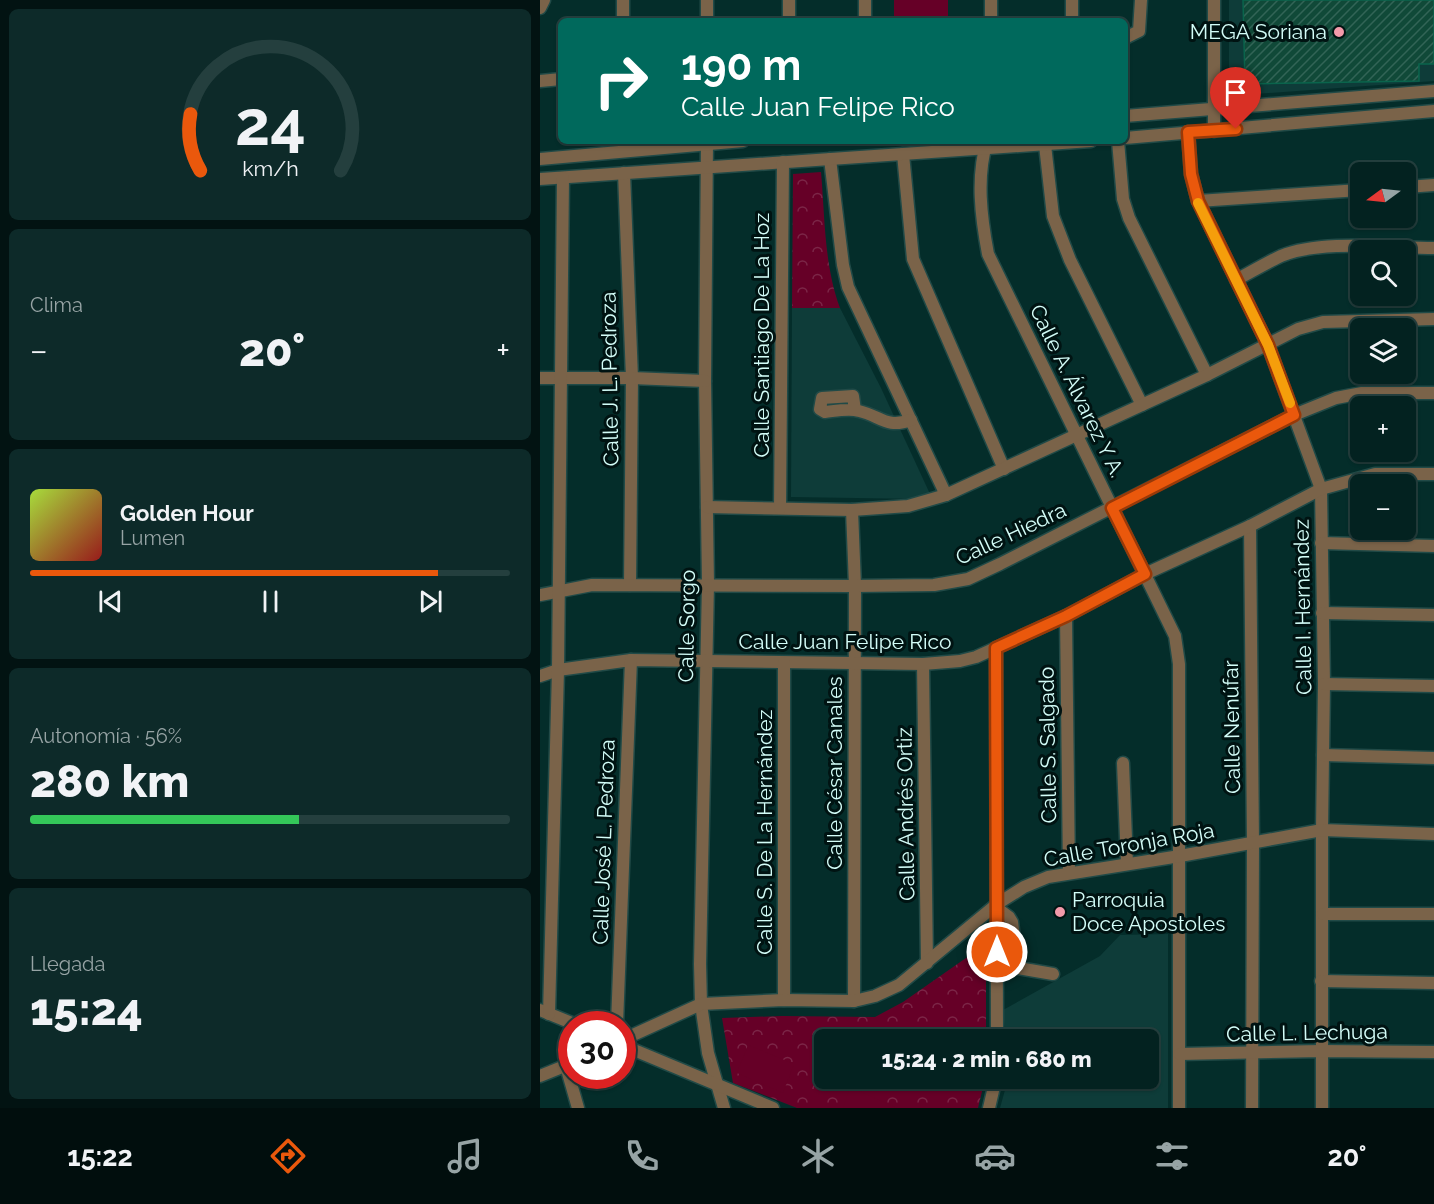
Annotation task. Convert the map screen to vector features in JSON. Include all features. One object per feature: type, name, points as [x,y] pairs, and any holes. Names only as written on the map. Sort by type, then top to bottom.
[{"type":"street","points":[[623,0],[623,18]]},
{"type":"street","points":[[707,0],[707,18]]},
{"type":"street","points":[[789,0],[789,18]]},
{"type":"street","points":[[865,18],[866,0]]},
{"type":"street","points":[[991,0],[991,18]]},
{"type":"street","points":[[1072,0],[1072,18]]},
{"type":"street","points":[[1128,36],[1139,31],[1141,0]]},
{"type":"street","points":[[1214,0],[1214,131]]},
{"type":"street","points":[[540,81],[558,79]]},
{"type":"street","points":[[1128,116],[1434,91]]},
{"type":"street","points":[[1128,138],[1434,111]]},
{"type":"street","name":"Calle I. Hernández","points":[[1188,132],[1191,174],[1198,201],[1268,345],[1321,489],[1324,684],[1322,1108]]},
{"type":"street","points":[[540,159],[625,146],[666,144]]},
{"type":"street","name":"Calle Sorgo","points":[[707,144],[705,381],[708,584],[700,964],[701,1004],[708,1053],[724,1108]]},
{"type":"street","points":[[540,179],[903,154],[986,145],[1056,144]]},
{"type":"street","points":[[1118,144],[1123,199],[1129,218],[1207,375]]},
{"type":"street","name":"Calle A. Álvarez Y A.","points":[[986,145],[981,181],[982,213],[988,254],[1175,636],[1178,652],[1180,856],[1179,1108]]},
{"type":"street","points":[[1045,145],[1053,216],[1070,261],[1142,405]]},
{"type":"street","points":[[903,154],[913,259],[1004,469]]},
{"type":"street","points":[[830,159],[843,266],[848,287],[946,495]]},
{"type":"street","name":"Calle Santiago De La Hoz","points":[[780,508],[783,162]]},
{"type":"street","name":"Calle J. L. Pedroza","points":[[624,173],[632,378],[630,585]]},
{"type":"street","points":[[545,1012],[558,670],[563,178]]},
{"type":"street","points":[[1416,186],[1434,185]]},
{"type":"street","points":[[1198,201],[1350,191]]},
{"type":"street","points":[[1236,280],[1282,256],[1301,250],[1336,246],[1434,248]]},
{"type":"street","points":[[707,507],[852,510],[908,506],[946,495],[1004,469],[1207,375],[1298,329],[1323,322],[1434,319]]},
{"type":"street","points":[[540,378],[705,381]]},
{"type":"street","name":"Calle Hiedra","points":[[540,595],[592,585],[934,585],[968,579],[1294,415],[1336,398],[1362,393],[1434,393]]},
{"type":"street","points":[[855,410],[888,423],[902,423],[911,420]]},
{"type":"street","name":"Calle Juan Felipe Rico","points":[[540,676],[558,670],[631,660],[854,664],[923,664],[960,661],[976,657],[1066,616],[1145,574],[1321,489],[1375,474],[1434,474]]},
{"type":"street","name":"Calle César Canales","points":[[852,510],[855,586],[854,1001]]},
{"type":"street","name":"Calle Nenúfar","points":[[1250,525],[1253,843],[1252,1108]]},
{"type":"street","points":[[1322,543],[1434,546]]},
{"type":"street","points":[[1322,613],[1434,615]]},
{"type":"street","name":"Calle S. Salgado","points":[[1066,616],[1070,873]]},
{"type":"street","points":[[996,648],[997,1029]]},
{"type":"street","name":"Calle José L. Pedroza","points":[[618,1011],[631,660]]},
{"type":"street","name":"Calle S. De La Hernández","points":[[784,663],[784,1000]]},
{"type":"street","name":"Calle Andrés Ortiz","points":[[923,664],[927,963]]},
{"type":"street","points":[[1324,684],[1434,686]]},
{"type":"street","points":[[1323,755],[1434,758]]},
{"type":"street","points":[[1123,763],[1127,864]]},
{"type":"street","name":"Calle Toronja Roja","points":[[636,1034],[701,1004],[784,1000],[854,1001],[875,996],[899,985],[997,906],[1037,881],[1070,873],[1322,830],[1434,834]]},
{"type":"street","points":[[997,906],[1012,922],[1018,968],[1053,974]]},
{"type":"street","points":[[1323,914],[1434,914]]},
{"type":"street","points":[[1321,981],[1434,983]]},
{"type":"street","points":[[636,1051],[773,1108]]},
{"type":"street","name":"Calle L. Lechuga","points":[[1180,1054],[1321,1051],[1434,1052]]},
{"type":"street","points":[[540,1076],[558,1069]]},
{"type":"street","points":[[574,1089],[578,1108]]},
{"type":"street","points":[[989,1108],[993,1089]]},
{"type":"shaded area","name":"MEGA Soriana","points":[[1229,0],[1434,0],[1434,81],[1229,96]]},
{"type":"shaded area","points":[[792,308],[840,308],[881,388],[930,494],[919,499],[791,497]]},
{"type":"shaded area","points":[[1168,934],[1168,1108],[1000,1108],[1005,1089],[1159,1089],[1159,1029],[1005,1029],[1003,1010],[1100,956],[1120,935]]},
{"type":"green space","points":[[894,0],[948,0],[948,18],[894,18]]},
{"type":"green space","points":[[821,172],[828,258],[840,308],[792,308],[793,174]]},
{"type":"green space","points":[[986,944],[986,1029],[814,1029],[814,1089],[983,1089],[978,1108],[797,1108],[733,1083],[722,1018],[875,1017],[903,1002]]},
{"type":"green space","points":[[748,1045],[794,1064],[783,1093],[737,1073]]},
{"type":"green space","points":[[849,1089],[854,1089],[897,1108],[843,1108]]},
{"type":"building","name":"MEGA Soriana","points":[[1243,0],[1434,0],[1434,64],[1419,64],[1419,81],[1245,84]]},
{"type":"slow traffic","points":[[1198,203],[1268,345],[1290,403]]},
{"type":"place","name":"MEGA Soriana","points":[[1339,32]]},
{"type":"place","name":"Parroquia Doce Apostoles","points":[[1060,912]]},
{"type":"route","points":[[997,952],[996,648],[1066,616],[1145,574],[1112,508],[1294,415],[1268,345],[1198,201],[1191,174],[1188,132],[1236,129]]}]
